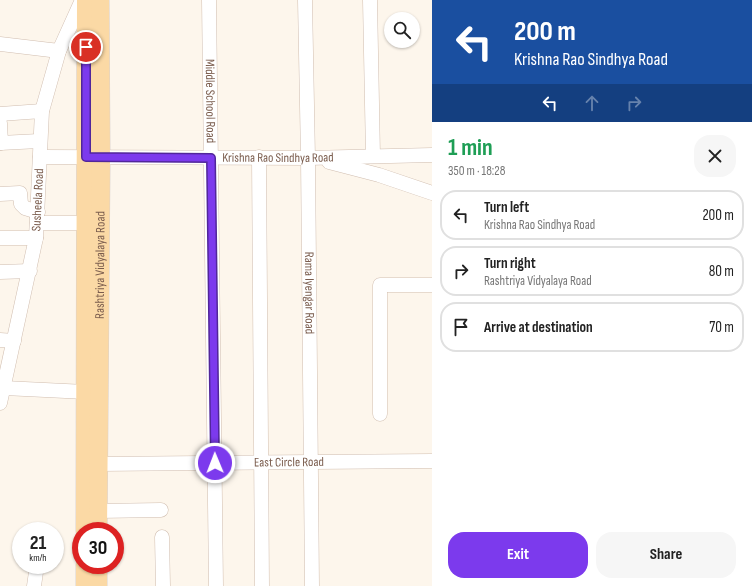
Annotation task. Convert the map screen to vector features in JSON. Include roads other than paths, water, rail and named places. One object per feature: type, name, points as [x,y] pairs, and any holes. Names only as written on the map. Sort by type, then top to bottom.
[{"type":"main road","name":"Rashtriya Vidyalaya Road","points":[[86,0],[93,157],[99,464],[98,522]]},
{"type":"main road","name":"Rashtriya Vidyalaya Road","points":[[86,522],[86,224],[93,157],[100,0]]},
{"type":"main road","points":[[85,574],[85,586]]},
{"type":"main road","points":[[98,574],[98,586]]},
{"type":"street","name":"Susheela Road","points":[[1,397],[30,271],[36,238],[40,156],[39,141],[42,111],[59,51],[82,0]]},
{"type":"street","name":"Middle School Road","points":[[209,0],[216,586]]},
{"type":"street","name":"Rama Iyengar Road","points":[[305,0],[312,586]]},
{"type":"street","points":[[370,0],[373,156]]},
{"type":"street","points":[[0,44],[59,51]]},
{"type":"street","points":[[0,114],[42,111]]},
{"type":"street","points":[[0,122],[0,143],[39,141]]},
{"type":"street","name":"Krishna Rao Sindhya Road","points":[[40,156],[308,158],[432,155]]},
{"type":"street","points":[[259,157],[262,586]]},
{"type":"street","points":[[308,158],[379,175],[432,193]]},
{"type":"street","points":[[0,194],[20,193],[21,204],[37,218],[86,224]]},
{"type":"street","points":[[0,238],[36,238]]},
{"type":"street","points":[[0,272],[30,271]]},
{"type":"street","points":[[380,414],[380,285],[432,285]]},
{"type":"street","points":[[0,340],[14,341]]},
{"type":"street","points":[[1,397],[86,392]]},
{"type":"street","name":"East Circle Road","points":[[99,464],[432,461]]},
{"type":"street","points":[[98,511],[161,510]]},
{"type":"street","points":[[162,537],[163,586]]},
{"type":"street","points":[[34,586],[36,574]]}]
